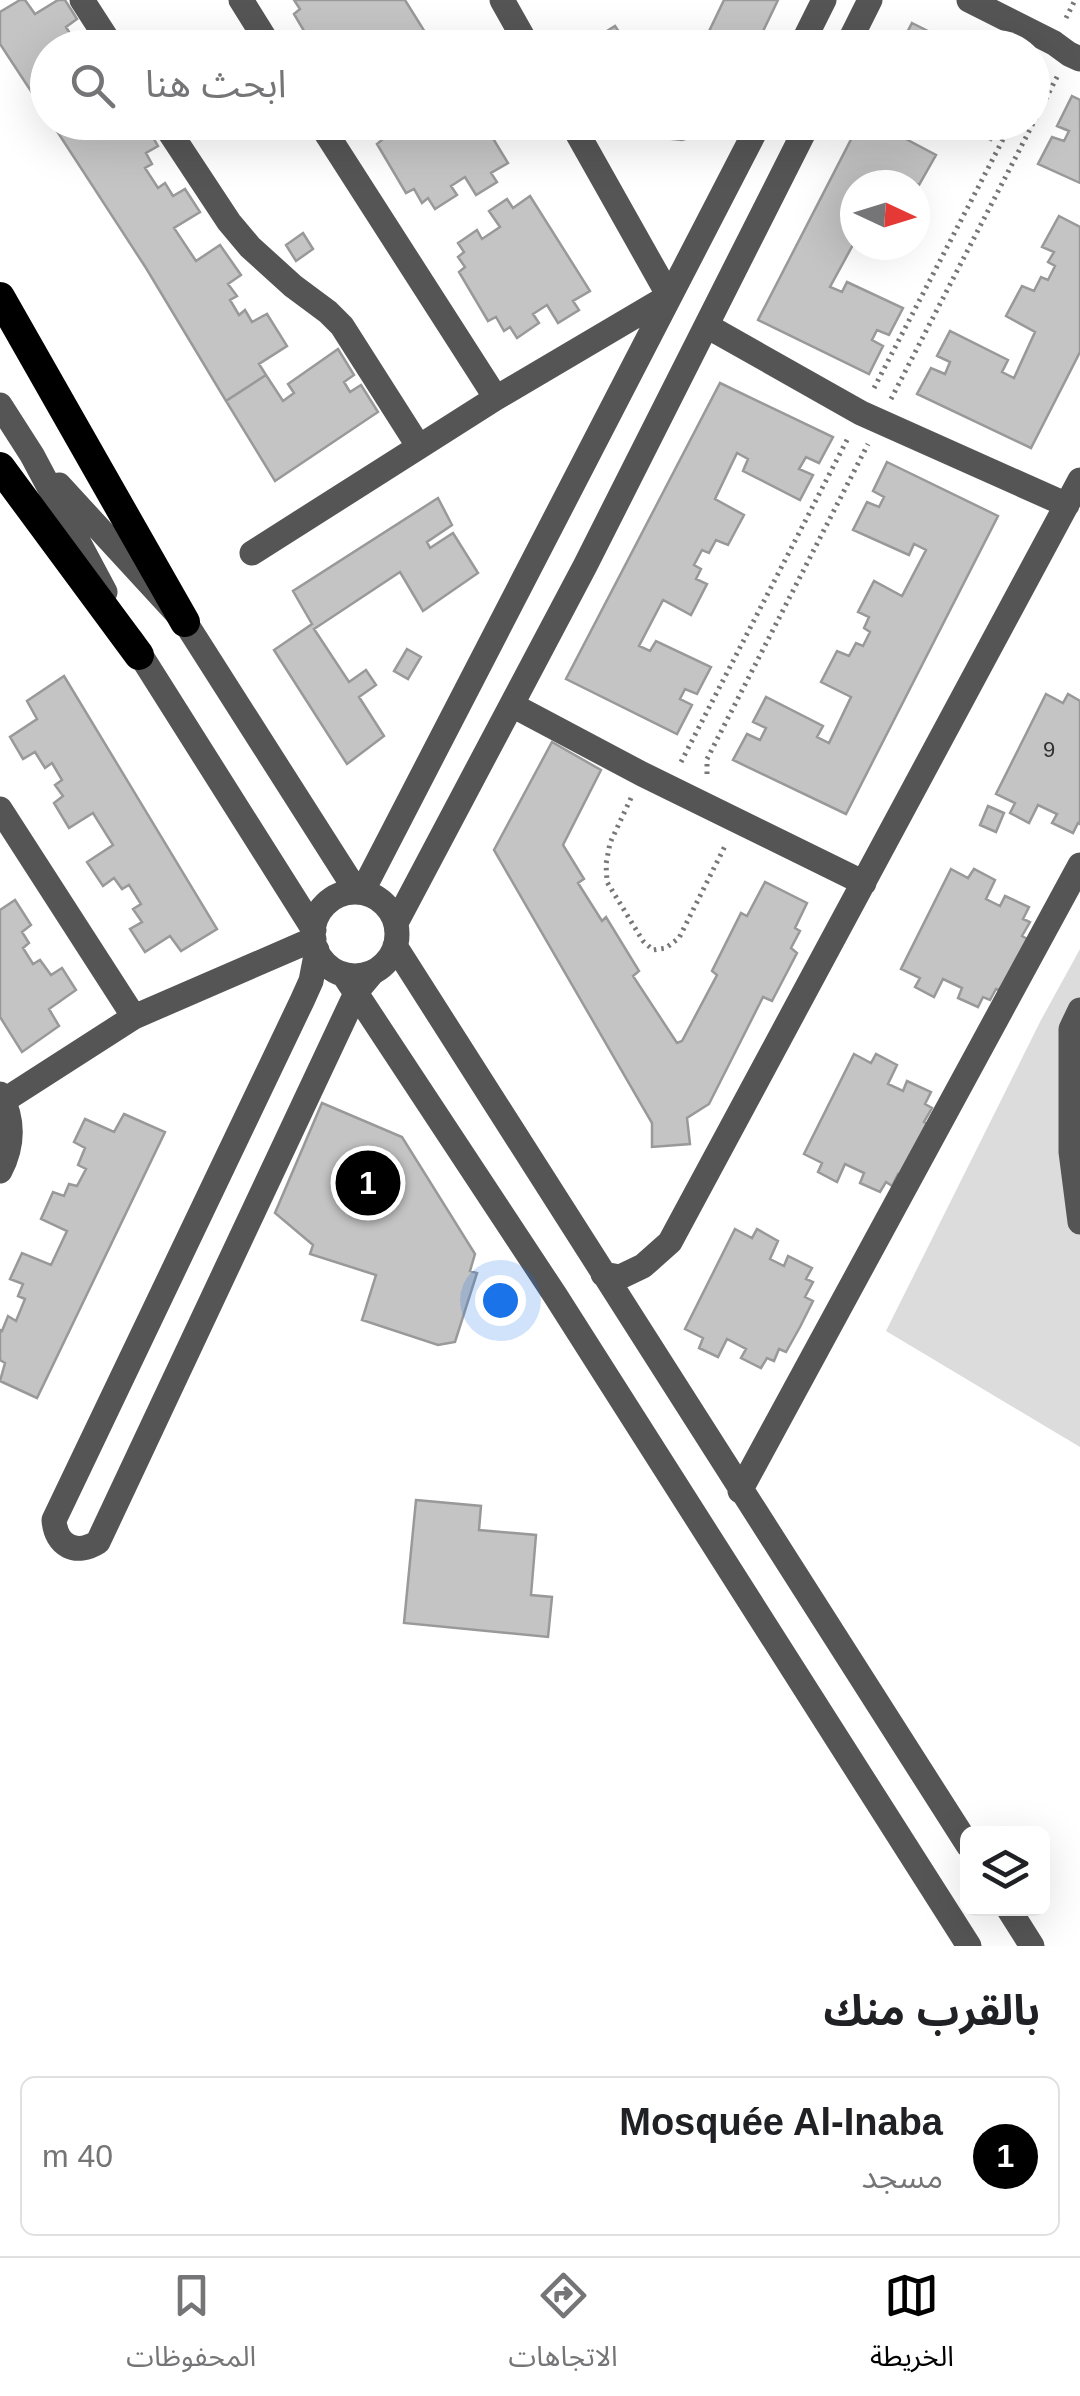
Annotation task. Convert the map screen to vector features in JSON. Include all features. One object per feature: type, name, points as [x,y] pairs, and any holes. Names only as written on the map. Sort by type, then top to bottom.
[{"type":"highway","points":[[0,298],[185,622]]},
{"type":"highway","points":[[0,467],[139,655]]},
{"type":"street","points":[[82,0],[101,30]]},
{"type":"street","points":[[241,0],[260,30]]},
{"type":"street","points":[[502,0],[519,30]]},
{"type":"street","points":[[809,30],[824,0]]},
{"type":"street","points":[[855,30],[870,0]]},
{"type":"street","points":[[969,0],[1028,30]]},
{"type":"street","points":[[1050,41],[1074,57]]},
{"type":"street","points":[[175,140],[250,247],[342,326],[418,447]]},
{"type":"street","points":[[331,140],[496,398]]},
{"type":"street","points":[[581,140],[669,296]]},
{"type":"street","points":[[360,892],[751,140]]},
{"type":"street","points":[[799,140],[396,935],[390,957],[358,979],[98,1542],[79,1550],[68,1547],[55,1531],[54,1520],[311,981],[318,914],[341,894],[360,892],[374,896],[383,903],[396,935],[603,1274],[960,1833]]},
{"type":"street","points":[[252,554],[496,398],[669,296]]},
{"type":"street","points":[[707,326],[870,417],[1067,506]]},
{"type":"street","points":[[0,404],[32,455],[139,655],[315,940],[324,961],[358,979],[969,1946]]},
{"type":"street","points":[[32,455],[185,622],[360,892]]},
{"type":"street","points":[[603,1274],[620,1277],[643,1266],[670,1242],[1080,480]]},
{"type":"street","points":[[512,706],[864,883]]},
{"type":"street","points":[[0,809],[134,1017]]},
{"type":"street","points":[[740,1491],[1080,865]]},
{"type":"street","points":[[0,1171],[10,1153],[11,1130],[1,1100],[134,1017],[315,940]]},
{"type":"street","points":[[1077,1023],[1070,1152],[1080,1222]]},
{"type":"street","points":[[1013,1916],[1032,1946]]},
{"type":"path","points":[[1050,99],[1074,57]]},
{"type":"path","points":[[712,782],[706,772],[708,759],[1003,140]]},
{"type":"path","points":[[669,787],[870,417],[1027,140]]},
{"type":"path","points":[[642,774],[610,842],[606,864],[608,882],[643,941],[653,950],[666,948],[679,938],[737,820]]},
{"type":"shaded area","points":[[1080,949],[1080,1447],[886,1331]]},
{"type":"building","points":[[25,0],[35,14],[65,0],[77,19],[66,27],[68,30],[30,30],[30,90],[0,44],[0,12]]},
{"type":"building","points":[[294,0],[405,0],[424,30],[303,30],[294,14],[300,9]]},
{"type":"building","points":[[724,0],[778,0],[764,30],[710,30]]},
{"type":"building","points":[[1072,96],[1080,100],[1080,183],[1038,164],[1052,137],[1064,141],[1069,131],[1057,126]]},
{"type":"building","points":[[63,140],[154,140],[158,146],[146,153],[152,164],[145,168],[158,188],[165,183],[173,196],[185,189],[200,212],[174,228],[196,261],[220,245],[241,275],[228,284],[237,296],[230,300],[239,315],[245,310],[252,322],[267,314],[287,346],[259,364],[266,375],[226,401]]},
{"type":"building","points":[[382,140],[494,140],[508,163],[491,173],[497,182],[476,195],[465,177],[451,186],[457,195],[435,209],[428,198],[422,203],[414,189],[406,193],[377,144]]},
{"type":"building","points":[[851,140],[908,140],[936,155],[928,170],[840,170],[840,260],[845,260],[830,287],[842,292],[847,282],[903,308],[889,335],[877,330],[872,340],[883,346],[869,374],[758,320]]},
{"type":"building","points":[[530,196],[590,291],[573,301],[579,310],[558,323],[547,305],[533,314],[539,323],[517,338],[510,327],[504,331],[496,317],[488,321],[459,272],[465,267],[458,257],[464,252],[458,243],[477,230],[482,239],[500,227],[489,211],[507,199],[513,208]]},
{"type":"building","points":[[1059,216],[1080,227],[1080,352],[1031,448],[917,394],[931,368],[945,374],[950,362],[937,356],[950,331],[1008,360],[1002,372],[1014,378],[1035,332],[1006,316],[1022,286],[1034,291],[1041,277],[1048,280],[1055,266],[1048,262],[1054,252],[1042,247]]},
{"type":"building","points":[[303,233],[313,249],[296,261],[286,245]]},
{"type":"building","points":[[338,349],[354,375],[344,382],[350,392],[361,385],[378,412],[275,481],[226,401],[266,375],[283,401],[294,393],[288,384]]},
{"type":"building","points":[[720,383],[833,437],[819,463],[806,457],[799,469],[813,475],[800,500],[743,471],[748,459],[737,453],[715,499],[744,515],[728,545],[716,540],[709,553],[702,550],[694,565],[701,569],[696,579],[707,584],[691,615],[663,600],[639,646],[650,651],[656,641],[711,667],[697,694],[685,689],[680,699],[692,705],[677,734],[566,679]]},
{"type":"building","points":[[887,462],[998,516],[846,814],[733,760],[747,734],[760,740],[766,728],[753,722],[766,697],[823,726],[817,737],[829,743],[851,697],[821,682],[837,651],[849,656],[856,643],[863,646],[870,632],[864,628],[869,617],[858,612],[874,581],[902,596],[926,550],[914,544],[909,555],[853,530],[867,502],[879,507],[884,497],[873,491]]},
{"type":"building","points":[[438,498],[452,525],[427,542],[430,548],[453,533],[478,573],[423,611],[400,572],[314,629],[349,682],[366,670],[376,685],[359,697],[384,736],[347,764],[274,650],[312,624],[293,591]]},
{"type":"building","points":[[407,649],[421,657],[408,679],[394,671]]},
{"type":"building","points":[[64,676],[217,929],[181,951],[170,936],[145,952],[130,929],[142,922],[133,909],[141,904],[129,885],[122,889],[114,878],[103,886],[87,862],[113,845],[93,813],[69,828],[54,803],[63,796],[55,785],[62,780],[52,763],[45,768],[35,752],[23,759],[10,737],[37,719],[27,701]]},
{"type":"building","points":[[1046,694],[1063,703],[1068,694],[1080,701],[1080,824],[1073,833],[1052,823],[1057,814],[1038,805],[1029,823],[1010,813],[1015,803],[996,794]]},
{"type":"building","points":[[552,742],[601,770],[563,845],[584,879],[578,883],[602,921],[606,917],[639,971],[633,976],[677,1043],[682,1041],[717,975],[712,971],[741,913],[747,916],[765,882],[807,903],[791,948],[797,953],[772,1001],[763,997],[709,1104],[687,1118],[690,1144],[652,1147],[652,1123],[494,850]]},
{"type":"building","points":[[988,806],[1004,813],[996,832],[980,825]]},
{"type":"building","points":[[951,869],[968,878],[974,869],[995,880],[986,899],[1000,906],[1005,896],[1029,907],[1023,919],[1030,922],[1022,936],[1029,940],[1003,991],[996,989],[990,1000],[983,997],[978,1007],[958,998],[962,988],[943,979],[934,997],[915,987],[920,978],[901,969]]},
{"type":"building","points":[[15,900],[31,925],[22,932],[29,943],[23,948],[33,964],[40,960],[51,975],[62,968],[76,990],[49,1009],[59,1026],[22,1052],[0,1017],[0,910]]},
{"type":"building","points":[[854,1054],[871,1063],[876,1054],[897,1065],[888,1084],[903,1091],[907,1081],[931,1092],[925,1104],[932,1108],[924,1122],[931,1125],[905,1177],[898,1174],[892,1186],[886,1182],[880,1192],[860,1183],[864,1173],[845,1164],[837,1182],[818,1172],[822,1163],[804,1154]]},
{"type":"building","points":[[322,1103],[402,1137],[475,1254],[470,1271],[477,1273],[455,1342],[438,1345],[362,1320],[376,1275],[310,1254],[313,1245],[275,1213]]},
{"type":"building","points":[[124,1114],[165,1132],[37,1398],[0,1381],[5,1363],[0,1360],[0,1330],[8,1316],[16,1321],[25,1299],[18,1296],[23,1284],[10,1279],[22,1253],[51,1265],[67,1231],[41,1219],[53,1192],[64,1196],[69,1184],[77,1186],[86,1169],[78,1165],[85,1148],[74,1142],[85,1119],[114,1132]]},
{"type":"building","points":[[735,1229],[752,1238],[757,1229],[778,1241],[770,1259],[784,1266],[788,1256],[812,1268],[806,1279],[813,1282],[805,1297],[813,1301],[800,1327],[786,1352],[779,1349],[774,1361],[767,1358],[761,1368],[741,1358],[746,1349],[727,1339],[718,1357],[699,1348],[703,1338],[685,1329]]},
{"type":"building","points":[[416,1500],[481,1506],[479,1530],[536,1535],[531,1595],[552,1597],[548,1637],[404,1623]]},
{"type":"place","name":"Mosquée Al-Inaba","points":[[368,1183]]}]
